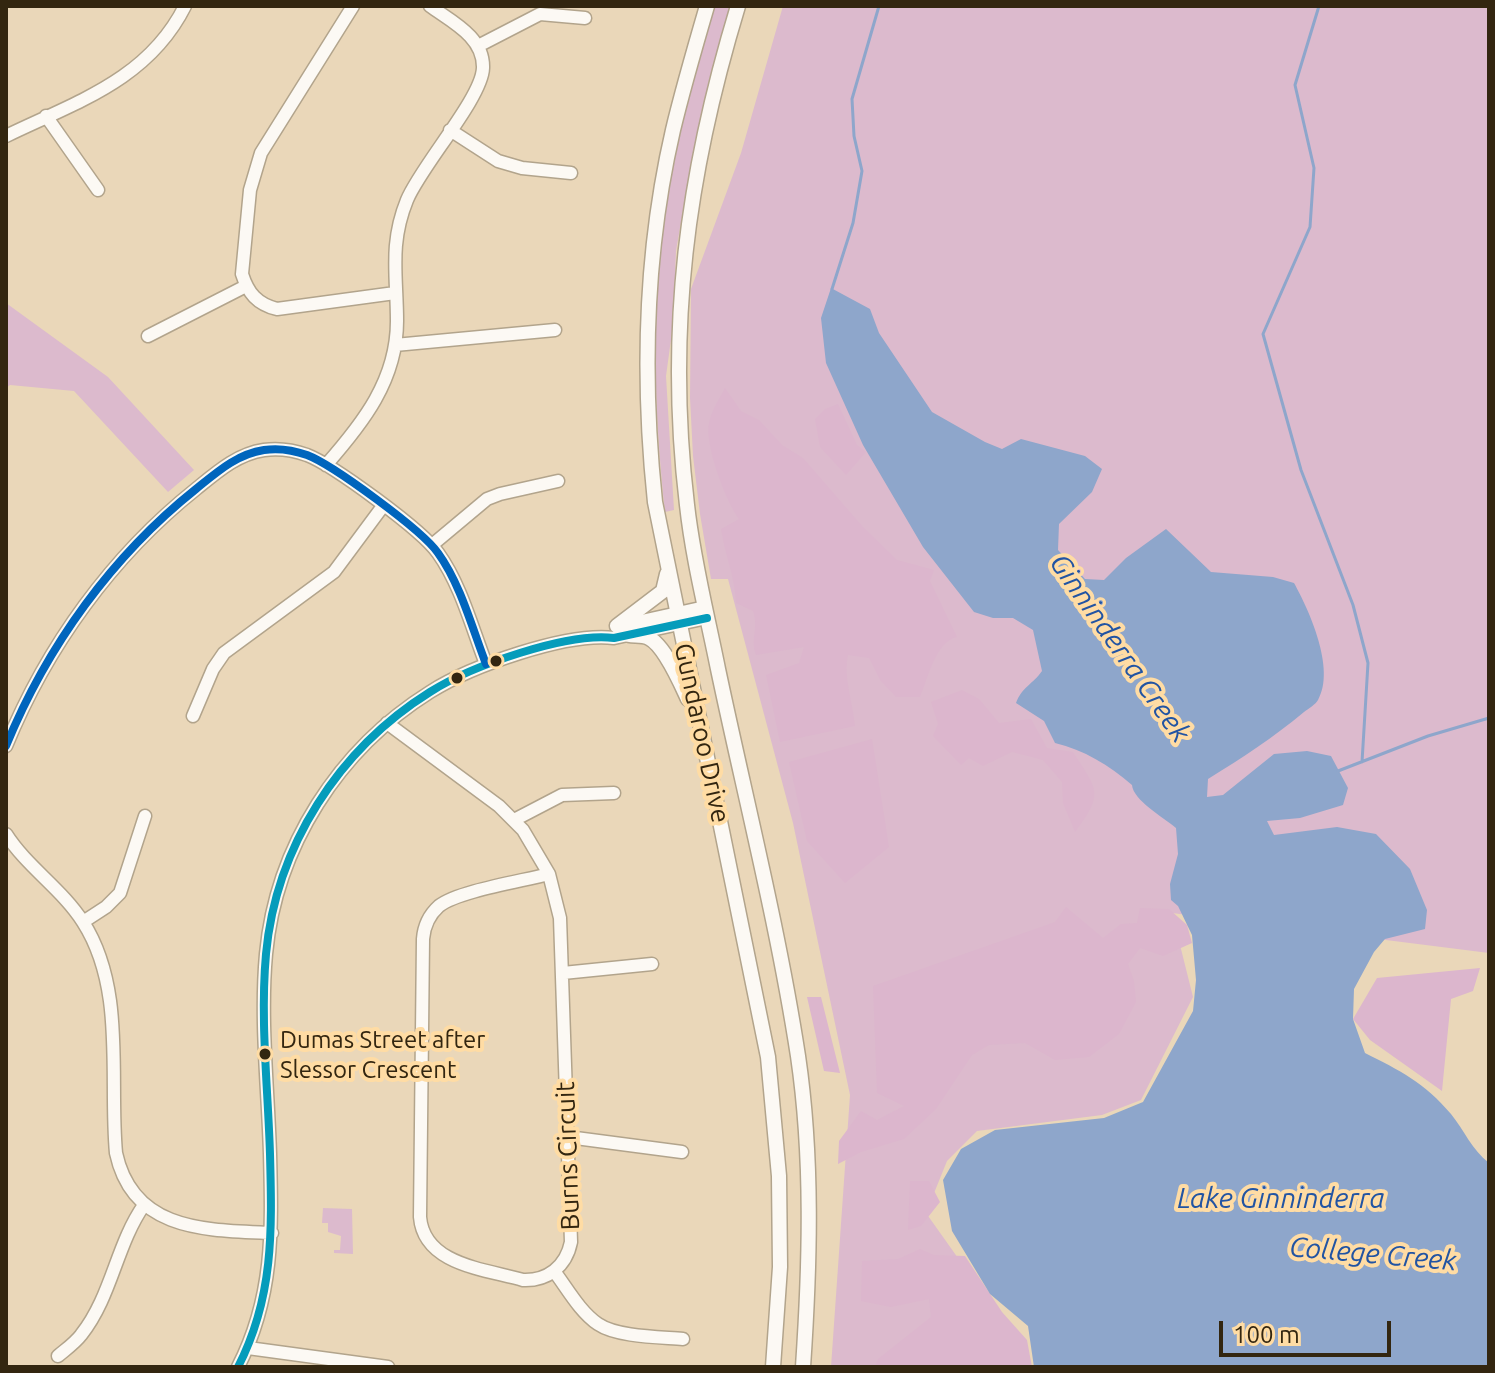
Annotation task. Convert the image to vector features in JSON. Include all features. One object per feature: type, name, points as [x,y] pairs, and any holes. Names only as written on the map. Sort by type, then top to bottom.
[{"type":"main road","name":"Gundaroo Drive","points":[[707,6],[673,132],[660,202],[650,286],[649,442],[655,502],[768,1057],[779,1176],[780,1267],[773,1367]]},
{"type":"main road","name":"Gundaroo Drive","points":[[738,6],[715,86],[687,219],[679,301],[681,441],[688,516],[706,613],[798,1057],[807,1161],[809,1248],[803,1367]]},
{"type":"main road","points":[[668,567],[663,591],[623,631],[649,638],[658,647],[677,675],[699,725]]},
{"type":"street","points":[[6,136],[116,82],[139,66],[167,35],[185,6]]},
{"type":"street","points":[[353,6],[274,130],[257,165],[250,190],[241,261],[246,286],[253,297],[264,305],[284,309],[395,293]]},
{"type":"street","points":[[326,465],[372,409],[384,384],[395,345],[394,251],[403,210],[414,184],[479,84],[483,71],[478,46],[465,31],[430,6]]},
{"type":"street","points":[[478,46],[540,14],[585,18]]},
{"type":"street","points":[[46,116],[98,190]]},
{"type":"street","points":[[450,130],[498,161],[522,168],[571,173]]},
{"type":"street","points":[[148,336],[246,286]]},
{"type":"street","points":[[395,345],[555,330]]},
{"type":"street","points":[[6,746],[35,684],[74,621],[120,562],[172,509],[226,466],[255,452],[276,449],[297,452],[326,465],[417,530],[432,545],[450,573],[486,664]]},
{"type":"street","points":[[432,545],[487,499],[558,481]]},
{"type":"street","points":[[193,716],[213,669],[224,653],[334,572],[383,506]]},
{"type":"street","points":[[238,1367],[248,1348],[265,1292],[272,1233],[266,957],[277,896],[310,816],[343,767],[387,723],[434,690],[486,664],[540,648],[599,636],[614,638],[623,631],[706,613]]},
{"type":"street","name":"Burns Circuit","points":[[387,723],[514,820],[537,851],[549,874],[560,918],[571,1242],[564,1261],[554,1271]]},
{"type":"street","points":[[514,820],[562,795],[614,793]]},
{"type":"street","points":[[83,922],[120,893],[145,816]]},
{"type":"street","points":[[8,840],[62,895],[83,922],[103,964],[109,994],[116,1153],[126,1181],[144,1205],[160,1216],[179,1223],[272,1233]]},
{"type":"street","points":[[549,874],[448,901],[437,908],[425,926],[422,1231],[428,1243],[451,1259],[523,1280],[536,1279],[554,1271],[599,1325],[617,1331],[683,1339]]},
{"type":"street","points":[[563,973],[652,964]]},
{"type":"street","points":[[568,1137],[682,1152]]},
{"type":"street","points":[[58,1356],[81,1336],[100,1304],[124,1240],[144,1205]]},
{"type":"street","points":[[248,1348],[388,1367]]},
{"type":"shaded area","points":[[714,6],[731,6],[709,80],[676,251],[673,325],[666,376],[674,510],[665,512],[658,435],[658,279],[671,177]]},
{"type":"shaded area","points":[[783,6],[1489,6],[1489,953],[1172,913],[1193,997],[1141,1100],[1102,1115],[977,1131],[947,1161],[926,1213],[1024,1351],[1028,1367],[831,1367],[850,1095],[793,823],[728,579],[711,579],[693,456],[690,398],[691,289],[741,153]]},
{"type":"shaded area","points":[[6,303],[108,377],[194,470],[168,492],[74,391],[10,385],[6,388]]},
{"type":"shaded area","points":[[725,388],[741,411],[759,420],[782,445],[803,458],[863,527],[897,560],[934,570],[930,581],[957,637],[943,645],[938,653],[920,697],[896,697],[880,680],[869,658],[848,655],[847,680],[855,726],[780,742],[766,675],[799,663],[804,647],[756,655],[753,611],[736,603],[721,529],[739,519],[717,472],[708,432],[712,414]]},
{"type":"shaded area","points":[[838,404],[857,445],[866,452],[846,475],[820,447],[815,419],[825,409]]},
{"type":"shaded area","points":[[962,690],[979,699],[999,723],[1031,719],[1047,748],[1073,752],[1088,775],[1094,792],[1090,809],[1075,832],[1063,803],[1062,782],[1043,760],[1012,752],[983,766],[969,758],[961,765],[933,736],[938,724],[931,702]]},
{"type":"shaded area","points":[[872,739],[889,847],[845,883],[807,841],[789,762]]},
{"type":"shaded area","points":[[1066,907],[1103,938],[1121,924],[1137,923],[1140,908],[1169,909],[1187,925],[1192,943],[1163,956],[1140,948],[1128,964],[1136,1002],[1119,1034],[1089,1057],[1055,1060],[1025,1043],[989,1045],[972,1055],[936,1109],[904,1139],[861,1152],[838,1164],[839,1141],[861,1111],[877,1120],[904,1106],[877,1093],[873,986],[1055,922]]},
{"type":"shaded area","points":[[1480,968],[1473,991],[1451,999],[1442,1091],[1370,1040],[1353,1019],[1377,978]]},
{"type":"shaded area","points":[[807,997],[821,997],[840,1073],[824,1071]]},
{"type":"shaded area","points":[[910,1181],[929,1181],[940,1202],[921,1226],[908,1230]]},
{"type":"shaded area","points":[[323,1208],[352,1209],[353,1254],[334,1253],[334,1250],[340,1250],[341,1236],[328,1232],[328,1223],[322,1223]]},
{"type":"shaded area","points":[[920,1249],[934,1255],[965,1256],[1002,1312],[1027,1340],[1032,1367],[875,1367],[878,1359],[931,1317],[929,1299],[891,1307],[861,1301],[862,1261],[898,1259]]},
{"type":"water","name":"Lake Ginninderra","points":[[831,288],[870,309],[879,333],[932,412],[1002,449],[1021,439],[1085,456],[1102,469],[1092,492],[1059,524],[1058,550],[1085,579],[1104,580],[1126,558],[1166,529],[1211,572],[1273,577],[1294,583],[1307,608],[1322,656],[1323,687],[1318,700],[1269,739],[1208,779],[1207,797],[1223,795],[1274,754],[1307,751],[1331,756],[1348,788],[1343,805],[1300,818],[1267,821],[1274,835],[1337,827],[1376,834],[1410,869],[1427,910],[1425,929],[1385,939],[1374,952],[1354,989],[1353,1019],[1365,1053],[1431,1094],[1451,1114],[1489,1163],[1489,1367],[1034,1367],[1028,1326],[990,1294],[952,1231],[943,1180],[961,1149],[995,1130],[1104,1118],[1143,1102],[1193,1011],[1196,980],[1192,935],[1178,906],[1171,900],[1170,884],[1178,854],[1176,828],[1143,802],[1132,785],[1114,771],[1086,754],[1055,743],[1044,721],[1016,703],[1021,693],[1042,671],[1033,630],[1013,618],[993,618],[974,612],[923,547],[863,445],[826,363],[821,318]]},
{"type":"waterway","name":"Ginninderra Creek","points":[[832,289],[853,223],[862,171],[854,136],[852,99],[879,6]]},
{"type":"waterway","points":[[1319,6],[1295,85],[1314,168],[1310,227],[1263,334],[1301,470],[1353,605],[1368,663],[1362,762]]},
{"type":"waterway","points":[[1338,771],[1428,736],[1489,718]]},
{"type":"transit line","points":[[6,746],[22,709],[62,638],[110,573],[165,515],[212,476],[236,460],[264,450],[291,451],[319,461],[376,499],[429,543],[453,579],[486,664]]},
{"type":"transit line","points":[[238,1367],[258,1315],[270,1236],[264,1029],[266,954],[272,914],[283,876],[298,839],[318,804],[341,771],[367,742],[397,715],[448,682],[494,662],[546,646],[571,640],[614,638],[707,618]]},
{"type":"place","name":"Dumas Street after Slessor Crescent","points":[[265,1054]]},
{"type":"water label","name":"College Creek","points":[[1373,1254]]}]
